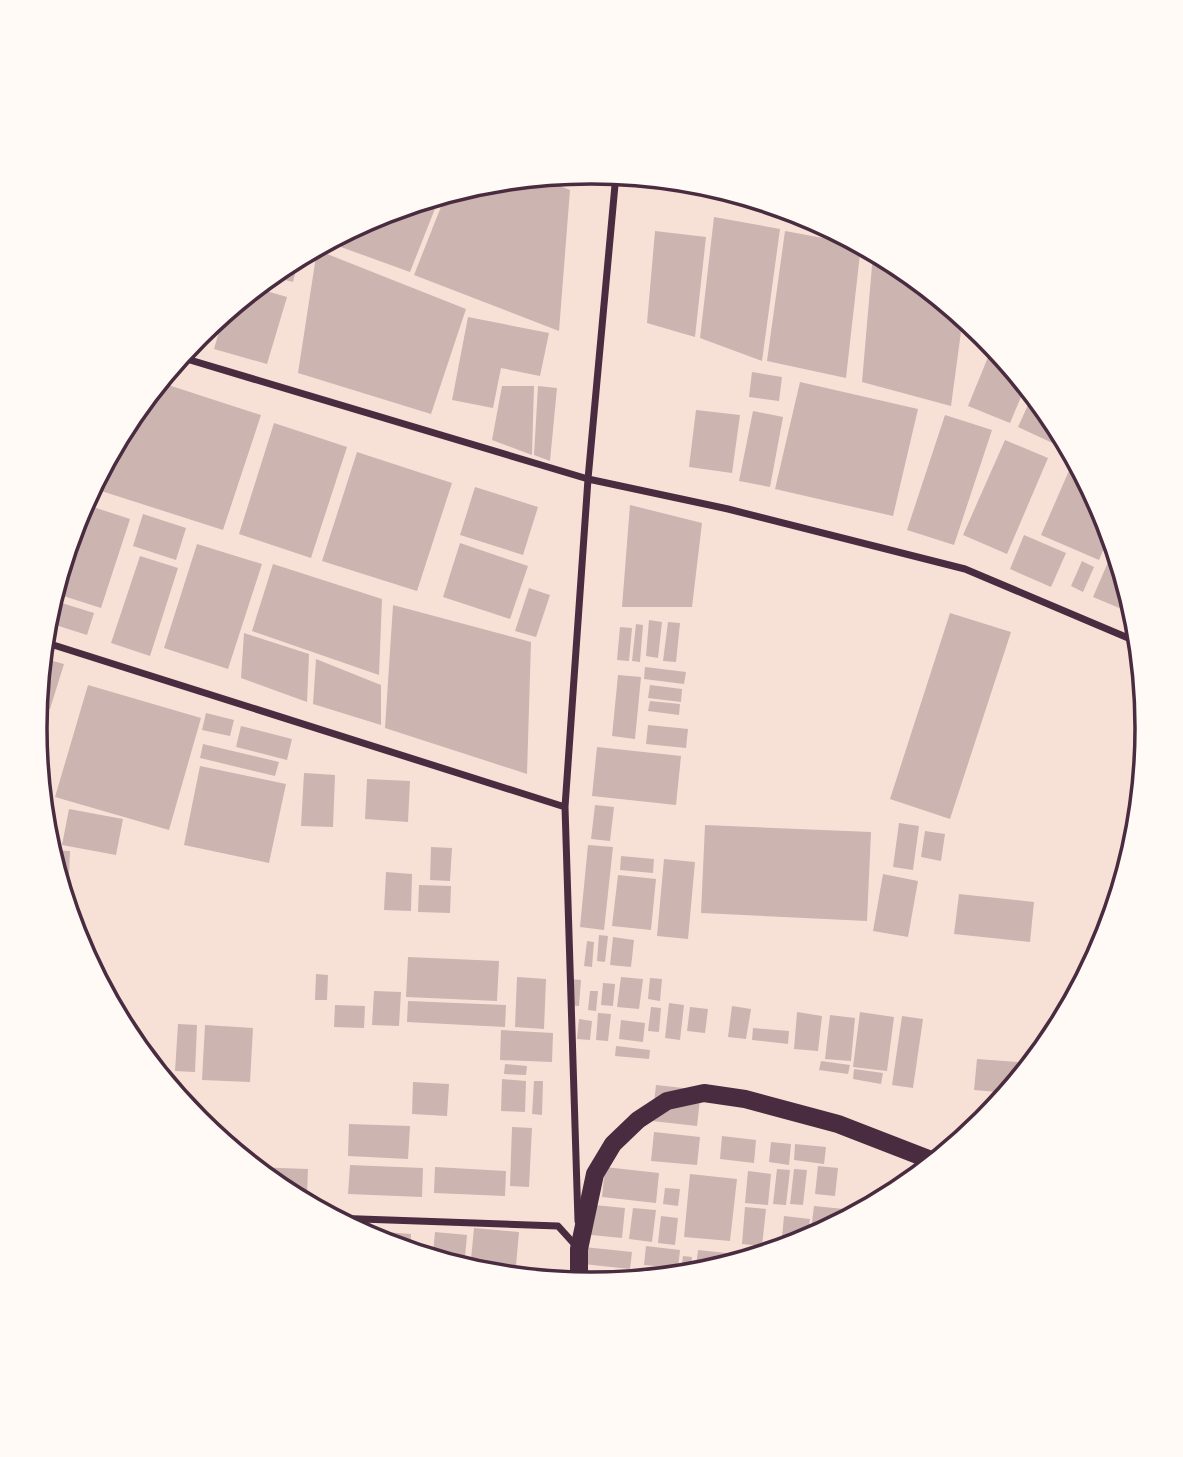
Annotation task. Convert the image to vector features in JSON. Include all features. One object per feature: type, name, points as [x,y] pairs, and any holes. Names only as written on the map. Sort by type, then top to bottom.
[{"type":"main road","points":[[579,1273],[579,1249],[595,1174],[613,1144],[638,1120],[667,1101],[704,1093],[745,1099],[838,1124],[926,1158]]},
{"type":"street","points":[[579,1249],[565,807],[588,479],[615,185]]},
{"type":"street","points":[[191,360],[588,479],[728,509],[965,569],[1128,638]]},
{"type":"street","points":[[54,645],[565,807]]},
{"type":"street","points":[[355,1219],[558,1226],[579,1249]]},
{"type":"building","points":[[557,185],[570,190],[559,331],[414,275],[441,206],[520,189]]},
{"type":"building","points":[[435,208],[410,272],[339,246],[383,226]]},
{"type":"building","points":[[714,217],[780,229],[762,361],[700,338]]},
{"type":"building","points":[[655,231],[706,237],[695,337],[647,323]]},
{"type":"building","points":[[785,231],[831,239],[860,255],[846,378],[767,361]]},
{"type":"building","points":[[326,253],[466,309],[431,414],[298,373],[316,259]]},
{"type":"building","points":[[872,262],[923,297],[961,330],[951,406],[862,382]]},
{"type":"building","points":[[295,272],[293,282],[284,280]]},
{"type":"building","points":[[268,291],[287,297],[267,364],[214,349],[219,333]]},
{"type":"building","points":[[468,317],[549,333],[540,376],[501,368],[493,408],[452,400]]},
{"type":"building","points":[[988,357],[1022,395],[1010,423],[968,406]]},
{"type":"building","points":[[752,372],[782,377],[779,401],[749,397]]},
{"type":"building","points":[[800,382],[918,409],[893,516],[775,489]]},
{"type":"building","points":[[169,385],[261,415],[223,530],[102,491],[139,426]]},
{"type":"building","points":[[502,386],[534,386],[532,455],[492,440]]},
{"type":"building","points":[[538,386],[557,388],[550,461],[534,455]]},
{"type":"building","points":[[1028,404],[1056,444],[1018,427]]},
{"type":"building","points":[[696,410],[740,415],[732,473],[689,467]]},
{"type":"building","points":[[753,411],[783,417],[770,487],[739,481]]},
{"type":"building","points":[[945,415],[992,430],[954,545],[907,530]]},
{"type":"building","points":[[274,423],[347,447],[311,558],[239,534]]},
{"type":"building","points":[[1005,440],[1048,458],[1007,554],[963,535]]},
{"type":"building","points":[[357,452],[452,483],[417,591],[322,561]]},
{"type":"building","points":[[1070,469],[1104,547],[1099,560],[1041,535]]},
{"type":"building","points":[[475,487],[538,507],[523,555],[460,535]]},
{"type":"building","points":[[630,505],[702,523],[692,607],[622,607]]},
{"type":"building","points":[[95,507],[130,519],[101,608],[64,596],[76,554]]},
{"type":"building","points":[[143,514],[186,528],[176,560],[133,546]]},
{"type":"building","points":[[1024,535],[1066,553],[1051,587],[1010,569]]},
{"type":"building","points":[[460,543],[528,566],[510,619],[443,597]]},
{"type":"building","points":[[197,544],[262,564],[228,669],[164,648]]},
{"type":"building","points":[[140,556],[178,568],[150,656],[111,643]]},
{"type":"building","points":[[1109,560],[1122,609],[1093,597]]},
{"type":"building","points":[[1082,561],[1094,567],[1083,592],[1071,586]]},
{"type":"building","points":[[273,564],[382,599],[379,675],[252,631]]},
{"type":"building","points":[[529,588],[550,595],[536,637],[515,631]]},
{"type":"building","points":[[62,603],[94,613],[87,635],[57,626]]},
{"type":"building","points":[[393,605],[531,642],[527,774],[385,728]]},
{"type":"building","points":[[950,613],[1011,632],[950,819],[890,799]]},
{"type":"building","points":[[649,620],[662,622],[658,658],[646,656]]},
{"type":"building","points":[[668,622],[680,623],[676,662],[663,661]]},
{"type":"building","points":[[636,624],[643,625],[640,662],[632,661]]},
{"type":"building","points":[[620,627],[632,628],[629,661],[617,660]]},
{"type":"building","points":[[244,633],[309,654],[307,702],[241,678]]},
{"type":"building","points":[[316,659],[381,685],[381,725],[313,704]]},
{"type":"building","points":[[52,661],[64,664],[50,709],[48,708],[48,693]]},
{"type":"building","points":[[645,667],[686,672],[684,684],[644,679]]},
{"type":"building","points":[[618,675],[641,677],[635,739],[612,736]]},
{"type":"building","points":[[88,685],[201,718],[169,830],[55,797]]},
{"type":"building","points":[[650,685],[682,689],[681,702],[648,698]]},
{"type":"building","points":[[650,701],[680,704],[679,715],[648,711]]},
{"type":"building","points":[[206,713],[234,720],[230,736],[202,730]]},
{"type":"building","points":[[648,725],[688,729],[686,748],[646,744]]},
{"type":"building","points":[[241,726],[292,739],[287,760],[236,747]]},
{"type":"building","points":[[203,744],[279,762],[275,776],[200,758]]},
{"type":"building","points":[[597,747],[681,756],[676,805],[592,796]]},
{"type":"building","points":[[200,766],[286,784],[269,863],[184,845]]},
{"type":"building","points":[[304,773],[335,775],[333,827],[301,826]]},
{"type":"building","points":[[367,779],[410,781],[408,822],[365,819]]},
{"type":"building","points":[[595,805],[614,807],[610,841],[591,839]]},
{"type":"building","points":[[69,809],[123,819],[116,855],[62,845]]},
{"type":"building","points":[[899,823],[919,826],[913,870],[893,867]]},
{"type":"building","points":[[705,825],[871,832],[867,921],[701,913]]},
{"type":"building","points":[[925,831],[945,834],[941,861],[921,857]]},
{"type":"building","points":[[588,845],[613,847],[604,930],[580,927]]},
{"type":"building","points":[[431,847],[452,848],[450,881],[430,880]]},
{"type":"building","points":[[62,851],[70,851],[67,874]]},
{"type":"building","points":[[621,856],[654,859],[653,873],[620,870]]},
{"type":"building","points":[[664,859],[695,862],[688,939],[657,936]]},
{"type":"building","points":[[386,872],[412,874],[411,911],[384,910]]},
{"type":"building","points":[[883,874],[918,881],[908,937],[873,931]]},
{"type":"building","points":[[618,875],[656,879],[651,930],[612,926]]},
{"type":"building","points":[[419,885],[451,886],[450,913],[418,912]]},
{"type":"building","points":[[959,894],[1034,902],[1030,942],[954,934]]},
{"type":"building","points":[[599,935],[608,936],[605,962],[597,961]]},
{"type":"building","points":[[613,937],[634,940],[631,967],[610,965]]},
{"type":"building","points":[[587,941],[594,942],[592,967],[584,966]]},
{"type":"building","points":[[408,957],[499,961],[497,1001],[406,997]]},
{"type":"building","points":[[316,974],[328,975],[327,1000],[315,1000]]},
{"type":"building","points":[[517,977],[546,979],[544,1029],[515,1027]]},
{"type":"building","points":[[621,977],[643,979],[639,1009],[617,1007]]},
{"type":"building","points":[[650,978],[662,979],[660,1001],[648,999]]},
{"type":"building","points":[[571,979],[581,980],[579,1006],[568,1005]]},
{"type":"building","points":[[603,983],[615,984],[613,1006],[601,1005]]},
{"type":"building","points":[[374,991],[401,992],[399,1026],[372,1025]]},
{"type":"building","points":[[590,991],[598,991],[596,1011],[588,1010]]},
{"type":"building","points":[[408,1001],[506,1005],[505,1027],[407,1022]]},
{"type":"building","points":[[669,1003],[684,1005],[680,1040],[665,1038]]},
{"type":"building","points":[[335,1005],[365,1006],[364,1028],[334,1027]]},
{"type":"building","points":[[732,1006],[751,1009],[746,1039],[728,1037]]},
{"type":"building","points":[[651,1007],[661,1008],[659,1032],[648,1031]]},
{"type":"building","points":[[690,1007],[708,1009],[705,1033],[687,1031]]},
{"type":"building","points":[[797,1012],[822,1016],[818,1051],[794,1049]]},
{"type":"building","points":[[860,1012],[894,1017],[887,1071],[853,1067]]},
{"type":"building","points":[[598,1013],[611,1014],[608,1041],[596,1040]]},
{"type":"building","points":[[830,1015],[855,1018],[851,1061],[825,1059]]},
{"type":"building","points":[[902,1016],[923,1019],[913,1088],[892,1085]]},
{"type":"building","points":[[579,1019],[592,1021],[590,1040],[577,1039]]},
{"type":"building","points":[[621,1020],[645,1023],[643,1042],[619,1039]]},
{"type":"building","points":[[178,1024],[197,1025],[195,1072],[175,1071]]},
{"type":"building","points":[[205,1025],[253,1028],[250,1082],[202,1080]]},
{"type":"building","points":[[753,1028],[789,1031],[788,1044],[752,1040]]},
{"type":"building","points":[[501,1030],[553,1033],[552,1062],[500,1060]]},
{"type":"building","points":[[616,1046],[650,1050],[649,1059],[615,1056]]},
{"type":"building","points":[[977,1059],[1021,1062],[996,1092],[974,1090]]},
{"type":"building","points":[[821,1061],[850,1065],[848,1074],[819,1070]]},
{"type":"building","points":[[505,1064],[527,1066],[526,1075],[504,1074]]},
{"type":"building","points":[[854,1069],[883,1073],[881,1084],[853,1079]]},
{"type":"building","points":[[502,1079],[526,1081],[525,1112],[501,1111]]},
{"type":"building","points":[[534,1081],[543,1081],[542,1115],[532,1114]]},
{"type":"building","points":[[413,1082],[449,1084],[447,1116],[412,1114]]},
{"type":"building","points":[[656,1085],[701,1090],[697,1126],[652,1121]]},
{"type":"building","points":[[349,1124],[410,1126],[408,1159],[348,1156]]},
{"type":"building","points":[[512,1127],[532,1128],[529,1187],[510,1186]]},
{"type":"building","points":[[654,1132],[700,1137],[697,1165],[651,1161]]},
{"type":"building","points":[[722,1136],[756,1140],[754,1163],[720,1159]]},
{"type":"building","points":[[771,1142],[791,1144],[789,1165],[769,1162]]},
{"type":"building","points":[[795,1144],[826,1147],[824,1164],[794,1160]]},
{"type":"building","points":[[350,1165],[423,1168],[422,1197],[348,1194]]},
{"type":"building","points":[[818,1166],[838,1168],[835,1196],[815,1194]]},
{"type":"building","points":[[435,1167],[506,1171],[505,1196],[434,1193]]},
{"type":"building","points":[[605,1167],[659,1173],[656,1203],[602,1197]]},
{"type":"building","points":[[271,1168],[308,1169],[307,1192]]},
{"type":"building","points":[[777,1169],[790,1170],[786,1205],[773,1204]]},
{"type":"building","points":[[794,1169],[807,1170],[803,1205],[790,1204]]},
{"type":"building","points":[[748,1171],[771,1174],[768,1205],[745,1203]]},
{"type":"building","points":[[690,1174],[737,1179],[730,1241],[684,1237]]},
{"type":"building","points":[[665,1188],[680,1189],[678,1206],[663,1204]]},
{"type":"building","points":[[594,1205],[625,1208],[622,1238],[591,1235]]},
{"type":"building","points":[[814,1206],[847,1209],[832,1217],[812,1226]]},
{"type":"building","points":[[745,1207],[766,1209],[762,1245],[742,1244]]},
{"type":"building","points":[[633,1208],[656,1210],[652,1242],[629,1239]]},
{"type":"building","points":[[661,1216],[678,1218],[675,1245],[658,1243]]},
{"type":"building","points":[[784,1216],[810,1219],[809,1227],[782,1238]]},
{"type":"building","points":[[474,1228],[519,1232],[516,1267],[471,1259]]},
{"type":"building","points":[[386,1232],[411,1234],[411,1242]]},
{"type":"building","points":[[435,1232],[467,1235],[465,1257],[433,1249]]},
{"type":"building","points":[[646,1246],[680,1250],[678,1265],[644,1265]]},
{"type":"building","points":[[584,1247],[632,1252],[630,1269],[583,1264]]},
{"type":"building","points":[[698,1250],[733,1254],[698,1262]]},
{"type":"building","points":[[683,1256],[692,1257],[691,1263],[682,1265]]}]
